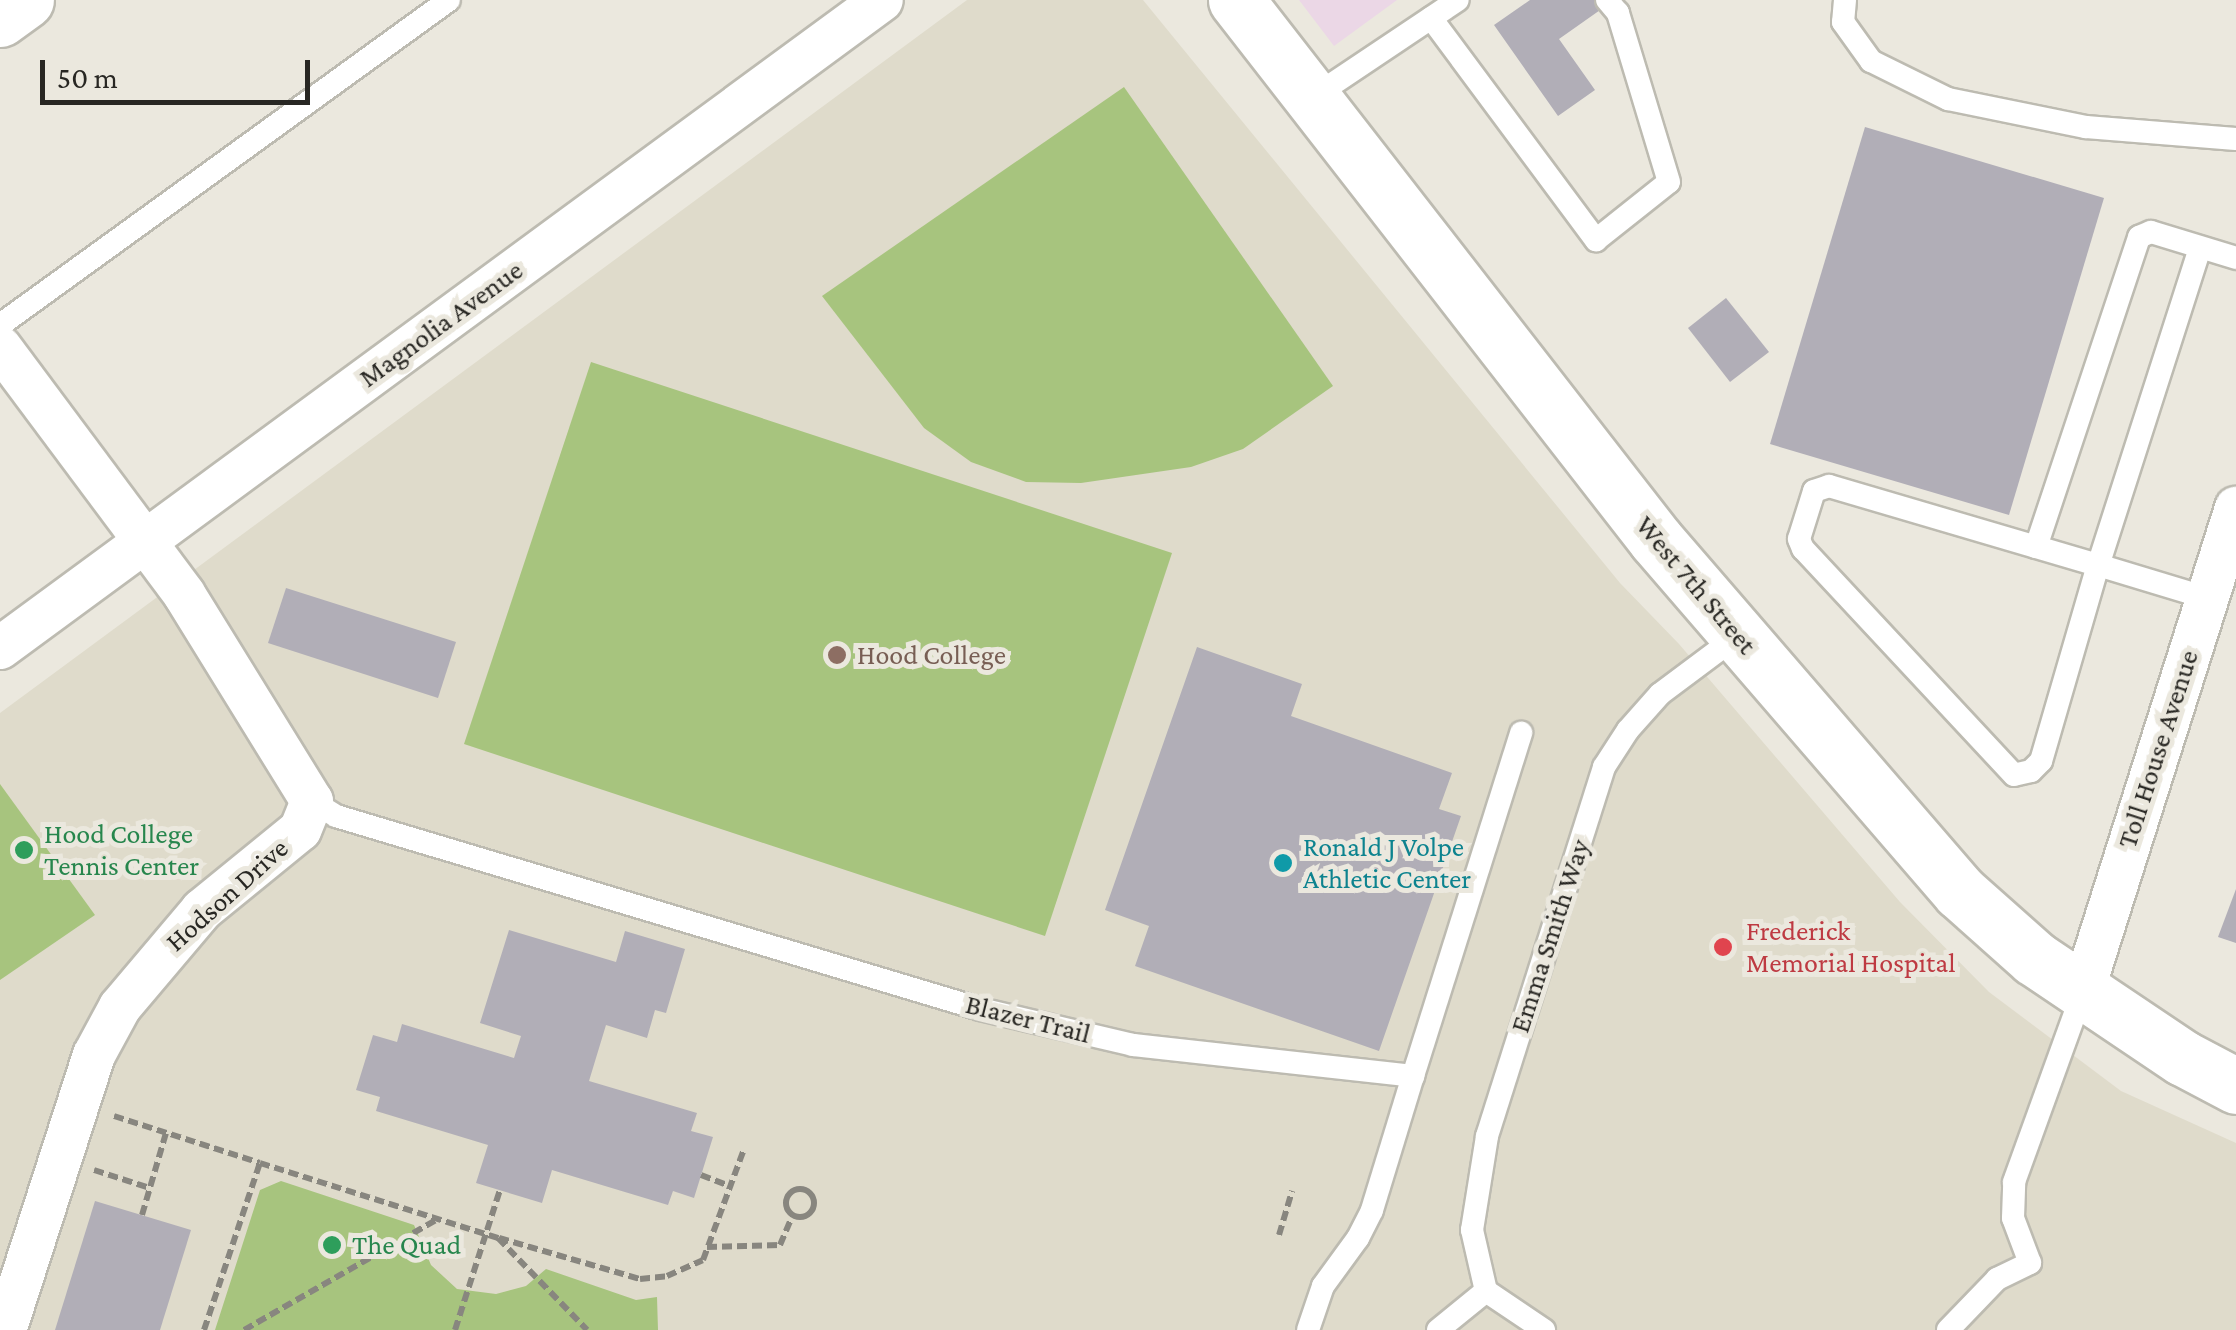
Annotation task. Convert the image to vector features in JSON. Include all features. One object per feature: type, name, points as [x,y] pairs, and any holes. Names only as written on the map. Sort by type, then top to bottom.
[{"type":"main road","points":[[0,19],[26,0]]},
{"type":"main road","name":"West 7th Street","points":[[1236,0],[1656,540],[1960,892],[2002,934],[2083,991],[2183,1058],[2236,1086]]},
{"type":"street","name":"Magnolia Avenue","points":[[0,648],[882,0]]},
{"type":"street","points":[[0,348],[184,594],[312,801]]},
{"type":"street","name":"Toll House Avenue","points":[[2083,991],[2236,508]]},
{"type":"street","name":"Hodson Drive","points":[[5,1330],[94,1055],[120,1008],[202,910],[300,830],[312,801]]},
{"type":"lane","points":[[0,325],[448,0]]},
{"type":"lane","points":[[1312,97],[1458,0]]},
{"type":"lane","points":[[1431,18],[1596,240],[1669,182],[1618,13],[1607,0]]},
{"type":"lane","points":[[1845,0],[1842,22],[1871,61],[1948,99],[2086,127],[2236,139]]},
{"type":"lane","points":[[2036,547],[2139,237],[2152,232],[2236,258]]},
{"type":"lane","points":[[2200,248],[2098,566],[2041,761],[2031,772],[2014,775],[1803,549],[1799,539],[1814,490],[1829,486],[2036,547],[2098,566],[2207,598]]},
{"type":"lane","name":"Emma Smith Way","points":[[1486,1291],[1472,1230],[1487,1136],[1604,767],[1628,730],[1660,694],[1738,635]]},
{"type":"lane","points":[[1308,1330],[1323,1286],[1358,1238],[1372,1210],[1521,732]]},
{"type":"lane","name":"Blazer Trail","points":[[312,801],[336,816],[980,1008],[1133,1045],[1413,1076]]},
{"type":"lane","points":[[1948,1330],[1997,1279],[2030,1263],[2013,1218],[2014,1182],[2083,991]]},
{"type":"lane","points":[[1438,1330],[1486,1291],[1544,1330]]},
{"type":"path","points":[[106,1114],[438,1220],[640,1279],[667,1276],[703,1260],[744,1149]]},
{"type":"path","points":[[142,1215],[166,1133]]},
{"type":"path","points":[[204,1330],[260,1163]]},
{"type":"path","points":[[88,1168],[150,1188]]},
{"type":"path","points":[[701,1175],[730,1186]]},
{"type":"path","points":[[456,1330],[500,1190]]},
{"type":"path","points":[[797,1190],[810,1193],[814,1200],[810,1213],[793,1215],[786,1203],[789,1194],[797,1190]]},
{"type":"path","points":[[1279,1235],[1292,1191]]},
{"type":"path","points":[[708,1247],[780,1245],[793,1215]]},
{"type":"path","points":[[244,1330],[438,1220]]},
{"type":"path","points":[[498,1238],[587,1330]]},
{"type":"shaded area","name":"Hood College","points":[[967,0],[1143,0],[1620,583],[1679,644],[1900,902],[1989,992],[2121,1091],[2236,1143],[2236,1330],[0,1330],[0,713]]},
{"type":"shaded area","points":[[1299,0],[1397,0],[1334,46]]},
{"type":"green space","points":[[1124,87],[1333,386],[1243,449],[1191,467],[1081,483],[1026,482],[971,462],[924,428],[822,296]]},
{"type":"green space","points":[[591,362],[1172,553],[1045,936],[464,744]]},
{"type":"green space","name":"Hood College Tennis Center","points":[[0,784],[95,915],[0,980]]},
{"type":"green space","name":"The Quad","points":[[281,1181],[414,1225],[431,1265],[457,1289],[496,1294],[526,1286],[546,1269],[636,1300],[657,1297],[658,1330],[215,1330],[260,1190]]},
{"type":"building","points":[[1530,0],[1597,0],[1603,8],[1559,39],[1595,90],[1558,116],[1494,25]]},
{"type":"building","points":[[1865,127],[2104,198],[2009,515],[1770,444]]},
{"type":"building","points":[[1726,298],[1769,352],[1730,382],[1688,328]]},
{"type":"building","points":[[286,588],[456,642],[438,698],[268,643]]},
{"type":"building","name":"Ronald J Volpe Athletic Center","points":[[1197,647],[1302,684],[1291,716],[1452,773],[1439,809],[1461,816],[1379,1051],[1135,966],[1149,926],[1105,910]]},
{"type":"building","points":[[2236,889],[2236,943],[2218,937]]},
{"type":"building","points":[[509,930],[616,962],[625,931],[685,949],[666,1013],[655,1010],[647,1038],[606,1025],[589,1081],[697,1113],[691,1131],[713,1137],[694,1198],[673,1191],[668,1205],[552,1170],[542,1203],[476,1183],[488,1145],[376,1111],[380,1097],[356,1090],[373,1035],[397,1042],[402,1024],[514,1058],[521,1036],[480,1023]]},
{"type":"building","points":[[95,1201],[191,1230],[160,1330],[55,1330]]},
{"type":"place","name":"Hood College","points":[[837,655]]},
{"type":"place","name":"Hood College Tennis Center","points":[[24,850]]},
{"type":"place","name":"Ronald J Volpe Athletic Center","points":[[1283,863]]},
{"type":"place","name":"Frederick Memorial Hospital","points":[[1723,947]]},
{"type":"place","name":"The Quad","points":[[332,1245]]}]
